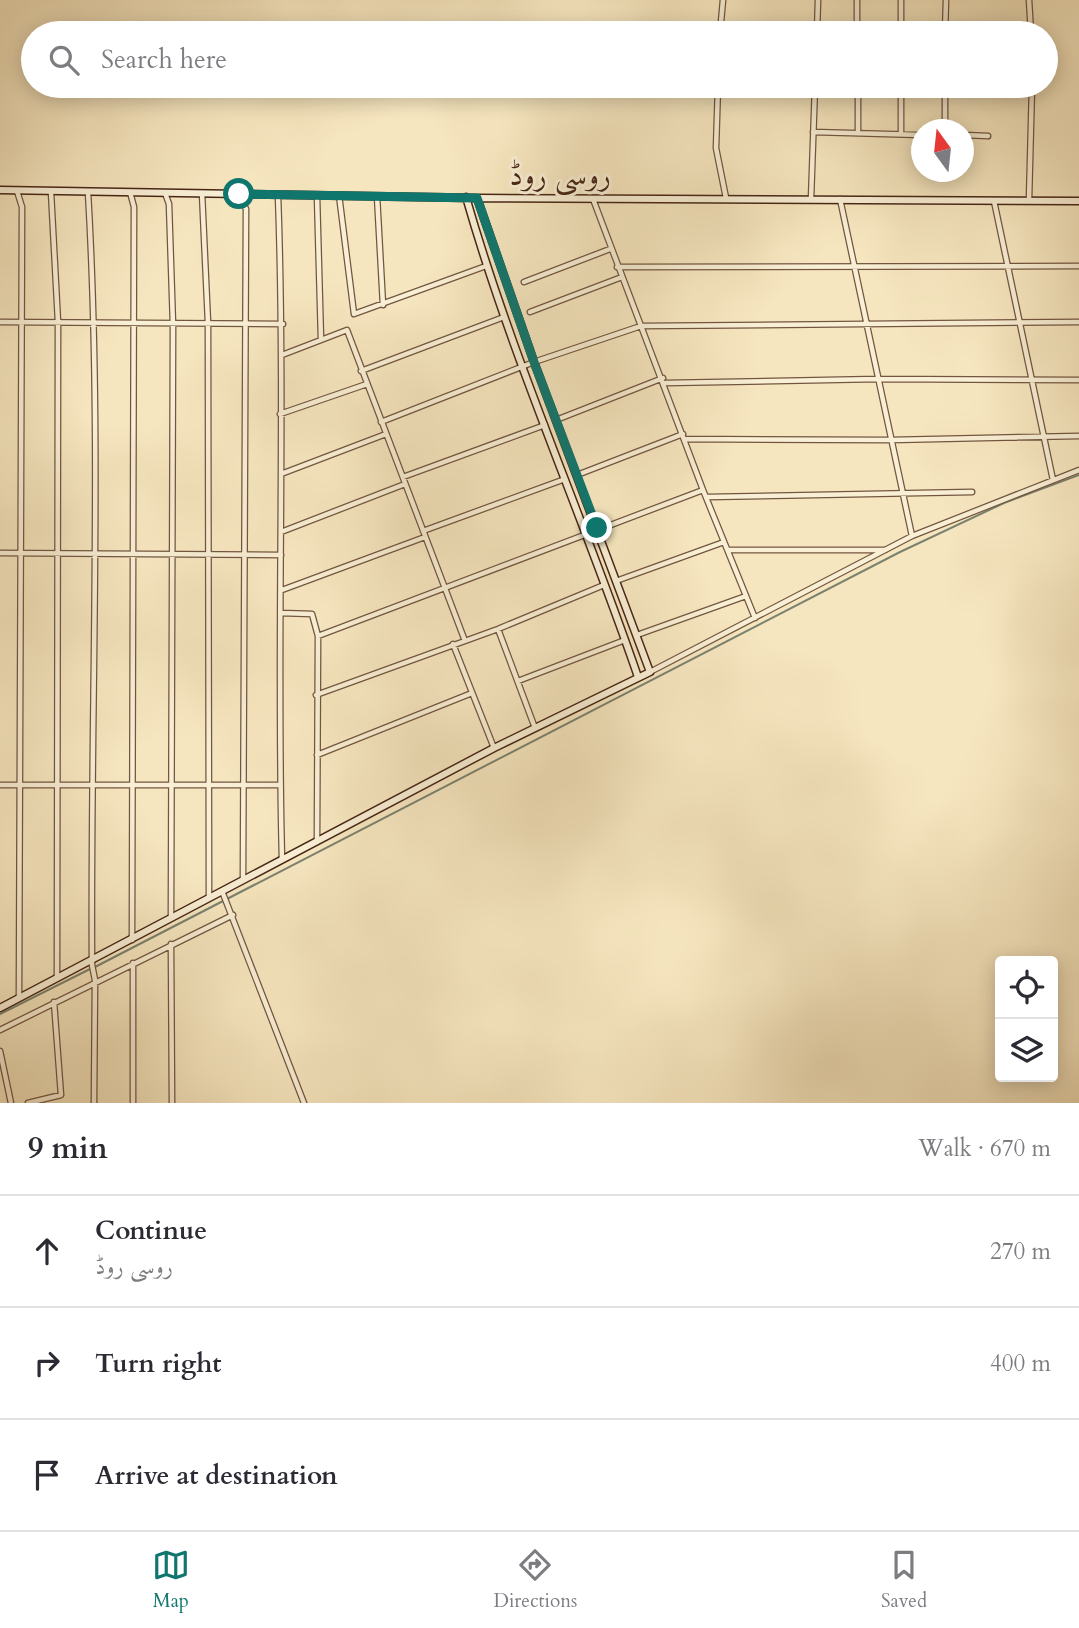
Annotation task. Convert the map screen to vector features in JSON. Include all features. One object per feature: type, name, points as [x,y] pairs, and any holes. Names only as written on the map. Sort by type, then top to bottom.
[{"type":"street","points":[[721,21],[723,0]]},
{"type":"street","points":[[817,21],[818,0]]},
{"type":"street","points":[[857,0],[858,21]]},
{"type":"street","points":[[901,0],[901,21]]},
{"type":"street","points":[[945,21],[946,0]]},
{"type":"street","points":[[1030,0],[1031,21]]},
{"type":"street","points":[[718,98],[716,148],[726,198]]},
{"type":"street","points":[[811,199],[814,98]]},
{"type":"street","points":[[858,98],[858,133]]},
{"type":"street","points":[[901,98],[901,134]]},
{"type":"street","points":[[945,98],[945,119]]},
{"type":"street","points":[[1029,200],[1032,98]]},
{"type":"street","points":[[813,132],[911,134]]},
{"type":"street","points":[[974,135],[988,136]]},
{"type":"street","name":"روسی روڈ","points":[[0,190],[477,198],[1079,201]]},
{"type":"street","points":[[17,191],[22,207],[19,999]]},
{"type":"street","points":[[51,192],[58,322],[57,977]]},
{"type":"street","points":[[88,192],[96,323],[91,786],[95,980],[94,1103]]},
{"type":"street","points":[[130,192],[134,207],[132,940]]},
{"type":"street","points":[[165,192],[169,204],[173,326],[170,554],[171,920]]},
{"type":"street","points":[[202,193],[208,323],[209,898]]},
{"type":"street","points":[[239,194],[246,209],[243,879]]},
{"type":"street","points":[[278,194],[283,324],[280,414],[282,859]]},
{"type":"street","points":[[339,194],[354,314],[486,266]]},
{"type":"street","points":[[317,195],[321,340]]},
{"type":"street","points":[[377,196],[383,305]]},
{"type":"street","points":[[466,197],[504,317],[587,533],[638,677]]},
{"type":"street","points":[[477,198],[534,362],[650,672]]},
{"type":"street","points":[[593,198],[610,249],[755,618]]},
{"type":"street","points":[[840,199],[912,536]]},
{"type":"street","points":[[993,200],[1010,266],[1053,480]]},
{"type":"street","points":[[524,282],[610,249]]},
{"type":"street","points":[[617,267],[1079,266]]},
{"type":"street","points":[[530,312],[622,278]]},
{"type":"street","points":[[361,371],[504,317]]},
{"type":"street","points":[[0,322],[173,326],[208,323],[283,324]]},
{"type":"street","points":[[381,422],[534,362],[641,326],[1079,322]]},
{"type":"street","points":[[282,355],[347,331],[465,641]]},
{"type":"street","points":[[556,420],[664,381],[1079,380]]},
{"type":"street","points":[[280,414],[367,383]]},
{"type":"street","points":[[403,477],[545,425]]},
{"type":"street","points":[[281,474],[386,434]]},
{"type":"street","points":[[577,475],[683,437],[891,440],[1079,436]]},
{"type":"street","points":[[0,1008],[57,977],[93,965],[132,940],[209,898],[224,893],[243,879],[912,536],[1079,470]]},
{"type":"street","points":[[282,590],[565,479]]},
{"type":"street","points":[[281,532],[405,484]]},
{"type":"street","points":[[318,636],[703,490]]},
{"type":"street","points":[[708,497],[972,492]]},
{"type":"street","points":[[616,581],[724,542]]},
{"type":"street","points":[[729,550],[887,550]]},
{"type":"street","points":[[0,553],[281,555]]},
{"type":"street","points":[[316,695],[499,629],[604,585]]},
{"type":"street","points":[[637,635],[746,596]]},
{"type":"street","points":[[281,613],[312,614],[318,636],[317,842]]},
{"type":"street","points":[[499,629],[535,728]]},
{"type":"street","points":[[518,681],[626,640]]},
{"type":"street","points":[[453,644],[494,748]]},
{"type":"street","points":[[317,755],[472,693]]},
{"type":"street","points":[[0,785],[280,785]]},
{"type":"street","points":[[224,893],[304,1103]]},
{"type":"street","points":[[0,1030],[232,913]]},
{"type":"street","points":[[171,944],[172,1103]]},
{"type":"street","points":[[133,963],[133,1103]]},
{"type":"street","points":[[28,1103],[61,1095],[54,1002]]},
{"type":"street","points":[[0,1051],[11,1103]]},
{"type":"street","points":[[0,1086],[7,1083]]},
{"type":"waterway","points":[[95,967],[900,552],[1004,503],[1079,475]]},
{"type":"waterway","points":[[0,1014],[90,969]]},
{"type":"route","points":[[239,194],[477,198],[534,362],[597,528]]}]
